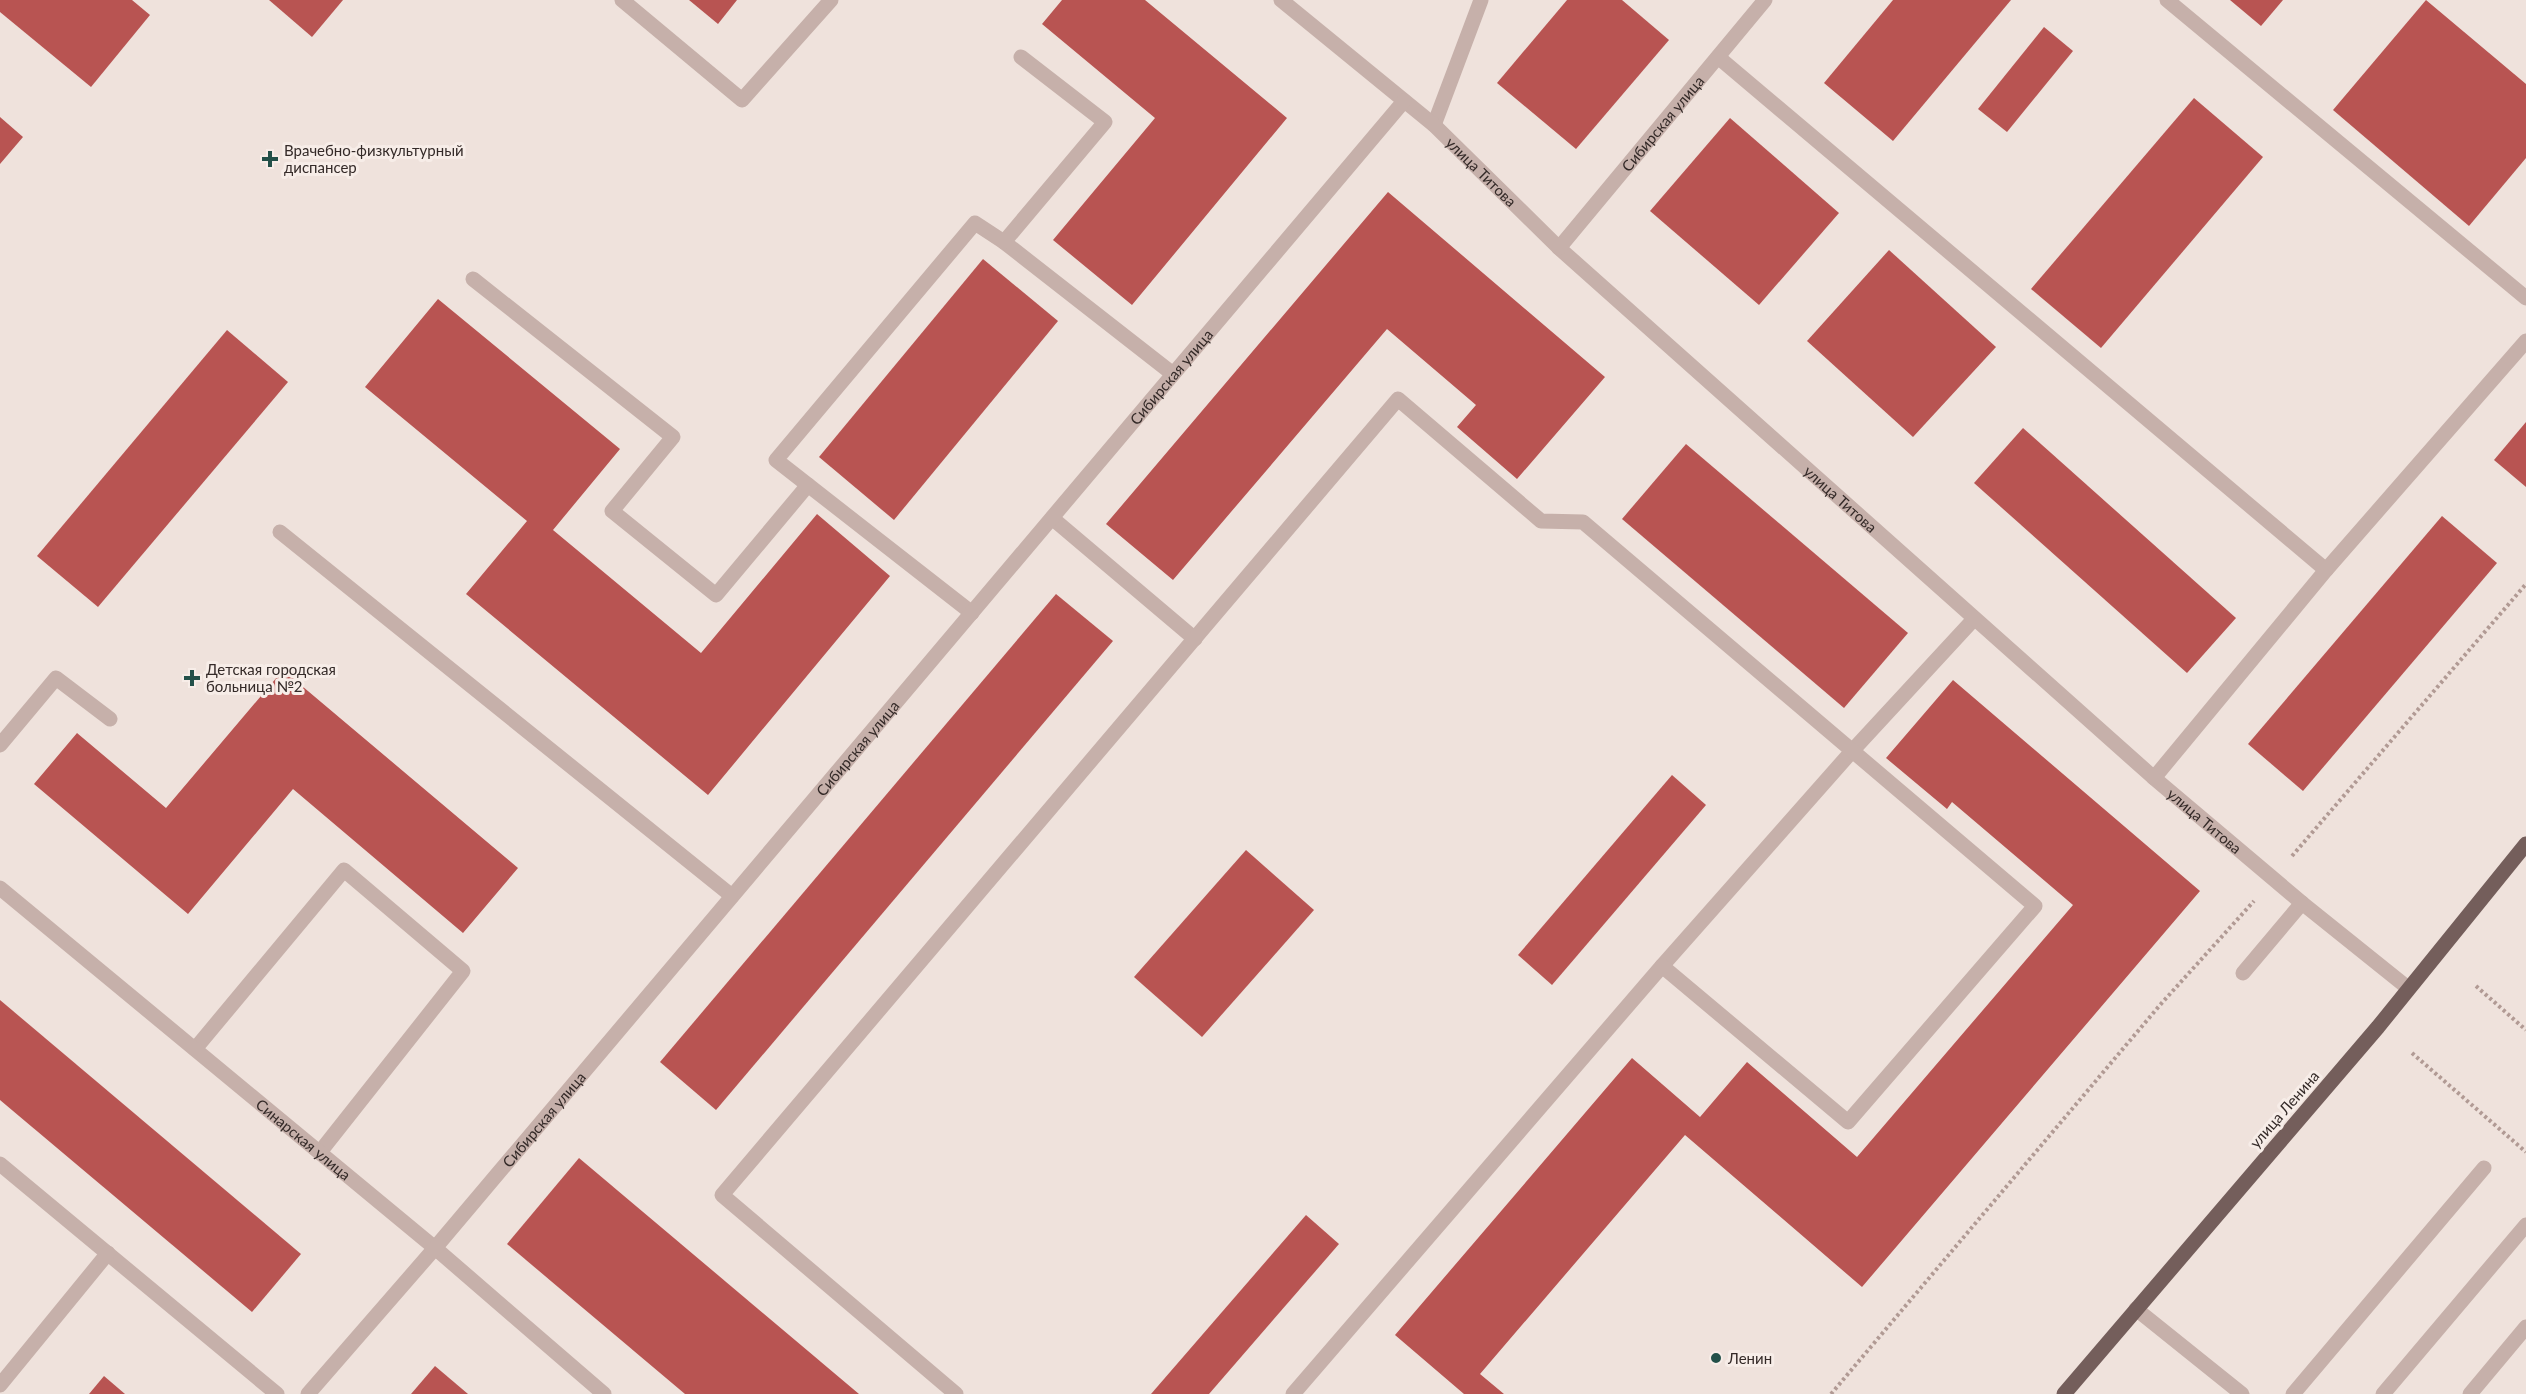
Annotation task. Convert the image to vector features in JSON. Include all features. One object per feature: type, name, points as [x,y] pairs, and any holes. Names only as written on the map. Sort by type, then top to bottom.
[{"type":"main road","name":"улица Ленина","points":[[2064,1394],[2378,1027],[2526,843]]},
{"type":"street","points":[[622,0],[742,100],[831,0]]},
{"type":"street","name":"улица Титова","points":[[1281,0],[1434,125],[1559,248],[2154,778],[2302,903],[2408,988]]},
{"type":"street","points":[[1434,125],[1481,0]]},
{"type":"street","name":"Сибирская улица","points":[[1559,248],[1766,0]]},
{"type":"street","points":[[2167,0],[2526,298]]},
{"type":"street","points":[[1004,242],[1105,122],[1021,57]]},
{"type":"street","points":[[1718,57],[2326,570]]},
{"type":"street","name":"Сибирская улица","points":[[308,1394],[435,1248],[1404,101]]},
{"type":"street","points":[[972,613],[776,460],[975,223],[1004,242],[1173,374]]},
{"type":"street","points":[[473,279],[673,437],[612,512],[716,595],[808,485]]},
{"type":"street","points":[[2154,778],[2326,570],[2526,341]]},
{"type":"street","points":[[956,1394],[722,1195],[1398,399],[1540,521],[1583,522],[2034,906],[1848,1122],[1662,966]]},
{"type":"street","points":[[1052,518],[1194,639]]},
{"type":"street","points":[[280,532],[732,897]]},
{"type":"street","points":[[1302,1391],[1662,966],[1853,750],[1974,619]]},
{"type":"street","points":[[0,745],[56,678],[110,719]]},
{"type":"street","points":[[195,1049],[344,870],[463,971],[320,1152]]},
{"type":"street","name":"Синарская улица","points":[[1,891],[320,1152],[604,1394]]},
{"type":"street","points":[[2243,973],[2302,903]]},
{"type":"street","points":[[0,1164],[277,1394]]},
{"type":"street","points":[[2293,1394],[2484,1168]]},
{"type":"street","points":[[2383,1394],[2526,1225]]},
{"type":"street","points":[[0,1385],[108,1254]]},
{"type":"street","points":[[2136,1309],[2242,1394]]},
{"type":"street","points":[[2470,1394],[2526,1327]]},
{"type":"path","points":[[1831,1394],[2152,1014],[2240,918],[2526,584]]},
{"type":"path","points":[[2476,986],[2526,1030]]},
{"type":"path","points":[[2412,1053],[2526,1152]]},
{"type":"building","points":[[0,0],[132,0],[150,15],[91,87],[0,12]]},
{"type":"building","points":[[269,0],[343,0],[312,37]]},
{"type":"building","points":[[689,0],[737,0],[718,24]]},
{"type":"building","points":[[1062,0],[1145,0],[1287,118],[1132,305],[1053,240],[1155,118],[1042,24]]},
{"type":"building","points":[[1567,0],[1622,0],[1669,40],[1576,149],[1497,83]]},
{"type":"building","points":[[1893,0],[2011,0],[1893,141],[1824,83]]},
{"type":"building","points":[[2230,0],[2283,0],[2261,26]]},
{"type":"building","points":[[2426,0],[2526,84],[2526,158],[2469,226],[2333,110]]},
{"type":"building","points":[[2044,27],[2073,51],[2007,132],[1978,109]]},
{"type":"building","points":[[2194,98],[2263,157],[2101,348],[2031,289]]},
{"type":"building","points":[[0,117],[23,137],[0,164]]},
{"type":"building","points":[[1730,118],[1839,213],[1759,305],[1650,211]]},
{"type":"building","points":[[1388,192],[1605,377],[1517,479],[1457,427],[1476,405],[1387,329],[1173,580],[1106,524]]},
{"type":"building","points":[[1889,250],[1996,347],[1913,437],[1807,341]]},
{"type":"building","points":[[983,259],[1058,321],[894,520],[819,457]]},
{"type":"building","points":[[438,299],[620,449],[553,530],[701,653],[817,514],[890,576],[708,795],[466,594],[527,521],[365,387]]},
{"type":"building","points":[[227,330],[288,382],[98,607],[37,556]]},
{"type":"building","points":[[2526,422],[2526,487],[2494,460]]},
{"type":"building","points":[[2023,428],[2236,618],[2187,673],[1974,483]]},
{"type":"building","points":[[1686,444],[1908,633],[1844,708],[1622,519]]},
{"type":"building","points":[[2442,516],[2497,563],[2303,791],[2248,744]]},
{"type":"building","points":[[1056,594],[1113,641],[716,1110],[660,1062]]},
{"type":"building","points":[[283,670],[518,868],[463,933],[293,789],[188,914],[34,784],[77,733],[166,808]]},
{"type":"building","points":[[1953,680],[2200,891],[1862,1287],[1685,1135],[1480,1374],[1504,1394],[1464,1394],[1395,1335],[1632,1058],[1700,1117],[1747,1062],[1857,1157],[2073,905],[1952,802],[1947,809],[1886,758]]},
{"type":"building","points":[[1672,775],[1706,805],[1552,985],[1518,955]]},
{"type":"building","points":[[1246,850],[1314,910],[1202,1037],[1134,977]]},
{"type":"building","points":[[0,1000],[301,1254],[252,1312],[0,1100]]},
{"type":"building","points":[[579,1158],[859,1394],[685,1394],[507,1244]]},
{"type":"building","points":[[1306,1215],[1339,1244],[1209,1394],[1151,1394]]},
{"type":"building","points":[[435,1366],[468,1394],[411,1394]]},
{"type":"building","points":[[104,1376],[125,1394],[89,1394]]},
{"type":"place","name":"Врачебно-физкультурный диспансер","points":[[270,159]]},
{"type":"place","name":"Детская городская больница №2","points":[[192,678]]},
{"type":"place","name":"Ленин","points":[[1716,1358]]}]
